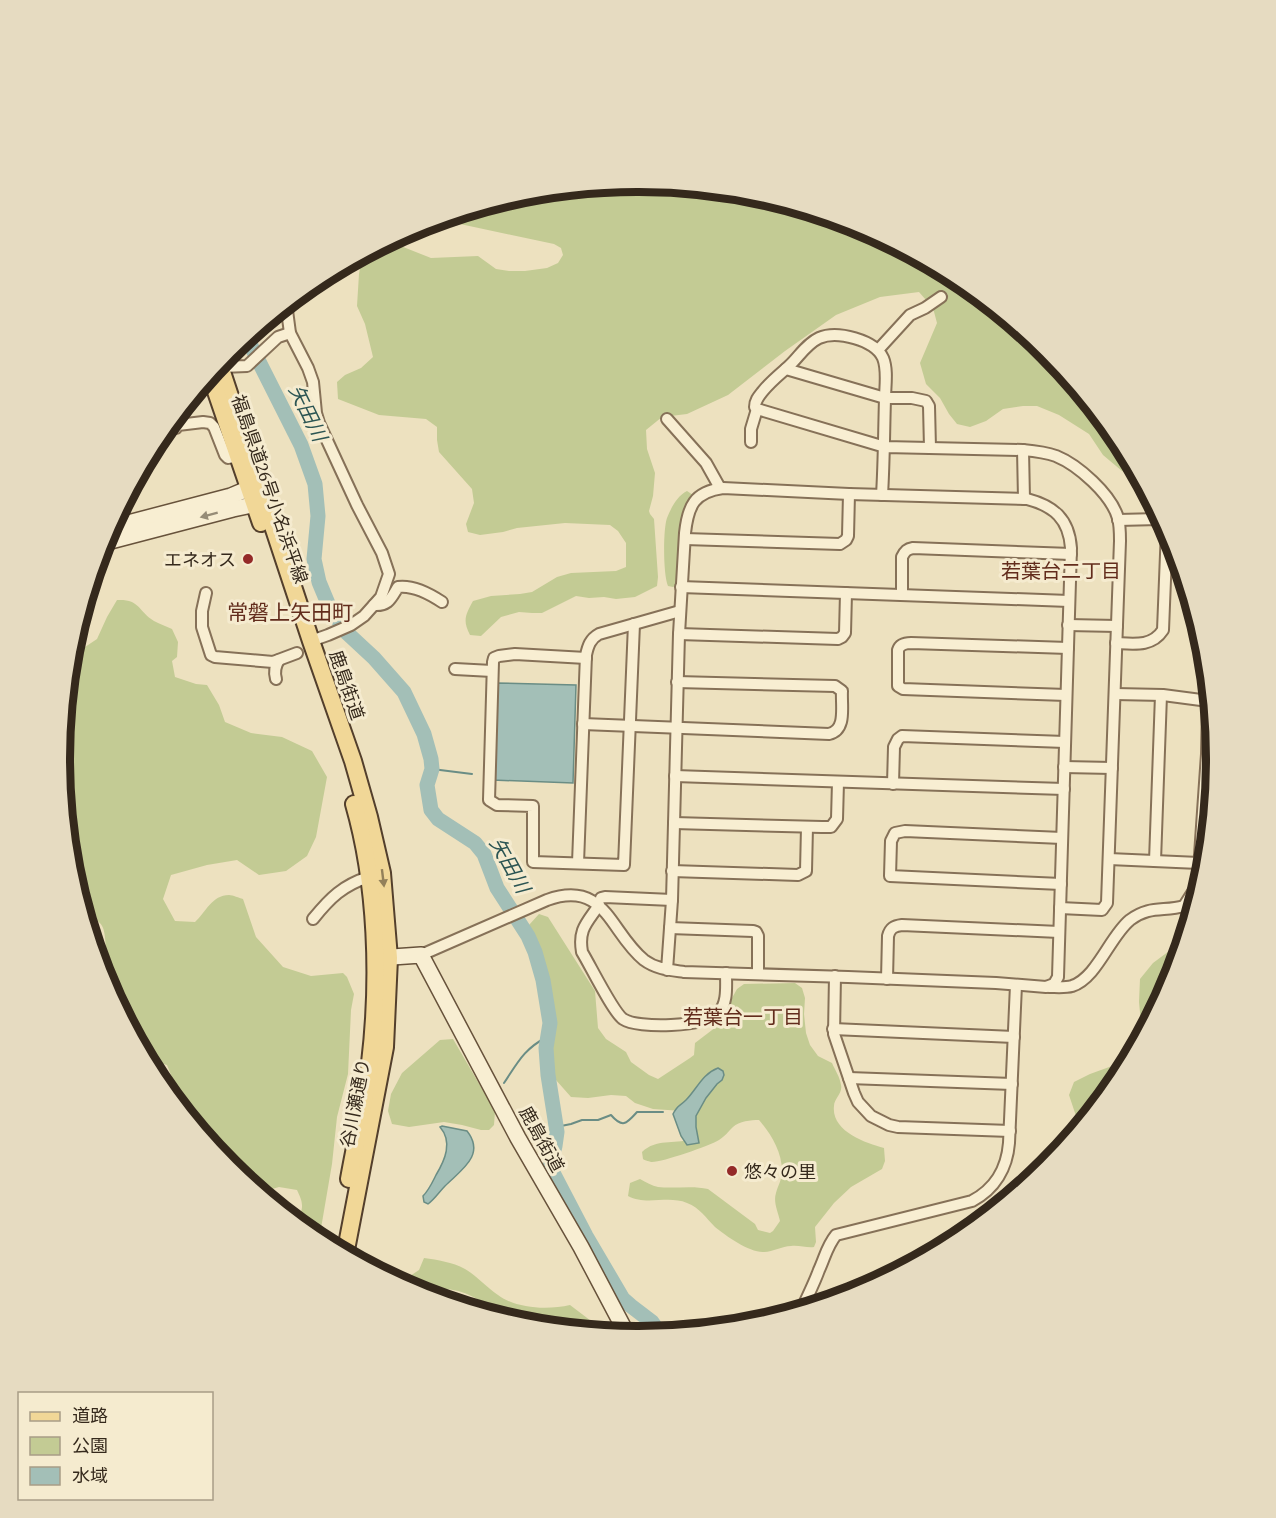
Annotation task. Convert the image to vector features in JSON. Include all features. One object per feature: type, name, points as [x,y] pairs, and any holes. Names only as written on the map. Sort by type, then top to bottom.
[{"type":"main road","points":[[220,376],[254,486]]},
{"type":"main road","name":"福島県道26号小名浜平線","points":[[219,377],[238,456],[254,486],[260,504],[359,821],[383,958],[369,1072],[337,1239]]},
{"type":"main road","name":"鹿島街道","points":[[260,504],[353,761],[369,817],[382,873],[383,958]]},
{"type":"main road","name":"谷川瀬通り","points":[[347,1246],[385,1047],[383,958]]},
{"type":"street","points":[[878,350],[910,315],[941,297]]},
{"type":"street","points":[[287,313],[290,333],[313,382],[319,423],[382,553],[389,574],[381,597],[364,616],[351,625],[311,641]]},
{"type":"street","points":[[228,367],[247,366],[278,337],[290,333]]},
{"type":"street","points":[[752,442],[751,429],[757,409],[755,402],[810,343],[828,335],[841,335],[866,343],[878,350],[885,365],[885,447],[882,495]]},
{"type":"street","points":[[786,369],[885,398],[912,398],[926,401],[929,406],[930,448]]},
{"type":"street","points":[[757,409],[885,447],[1044,452],[1075,468],[1094,483],[1113,508],[1118,520],[1120,542],[1107,903],[1102,910],[1060,908]]},
{"type":"street","points":[[667,419],[706,463],[720,488]]},
{"type":"street","points":[[180,425],[210,423],[225,455],[228,458],[238,456]]},
{"type":"street","points":[[1023,450],[1024,499]]},
{"type":"street","points":[[122,525],[231,496],[254,486]]},
{"type":"street","points":[[667,969],[672,900],[678,634],[687,516],[694,502],[707,492],[720,488],[1024,499],[1040,502],[1054,510],[1069,534],[1071,554],[1058,977],[1054,984],[1046,987]]},
{"type":"street","points":[[685,539],[840,544],[848,536],[849,494]]},
{"type":"street","points":[[115,540],[232,509],[260,504]]},
{"type":"street","points":[[1118,520],[1152,519]]},
{"type":"street","points":[[902,595],[902,557],[908,549],[1071,554]]},
{"type":"street","points":[[1116,643],[1146,644],[1154,640],[1163,630],[1166,553]]},
{"type":"street","points":[[374,605],[382,606],[389,601],[398,587],[402,586],[416,589],[442,602]]},
{"type":"street","points":[[681,586],[1069,601]]},
{"type":"street","points":[[206,593],[202,627],[211,656],[276,661]]},
{"type":"street","points":[[678,634],[838,639],[844,633],[846,593]]},
{"type":"street","points":[[578,863],[588,647],[592,638],[598,634],[680,611]]},
{"type":"street","points":[[586,658],[515,654],[494,658],[489,800],[497,805],[533,806],[533,862],[624,865],[634,624]]},
{"type":"street","points":[[1068,624],[1117,626]]},
{"type":"street","points":[[1066,695],[903,689],[898,686],[897,681],[898,650],[902,644],[911,643],[1068,648]]},
{"type":"street","points":[[261,666],[270,665],[297,652]]},
{"type":"street","points":[[220,663],[234,658]]},
{"type":"street","points":[[276,661],[276,679]]},
{"type":"street","points":[[455,669],[492,671]]},
{"type":"street","points":[[584,724],[829,734],[838,730],[841,725],[842,691],[835,686],[677,682]]},
{"type":"street","points":[[1114,694],[1161,695],[1202,701]]},
{"type":"street","points":[[1155,861],[1161,695]]},
{"type":"street","points":[[893,784],[894,747],[902,736],[1065,742]]},
{"type":"street","points":[[1064,767],[1112,768]]},
{"type":"street","points":[[675,776],[1064,789]]},
{"type":"street","points":[[674,823],[831,827],[837,819],[838,782]]},
{"type":"street","points":[[1203,807],[1204,792]]},
{"type":"street","points":[[672,870],[798,875],[806,870],[807,827]]},
{"type":"street","points":[[1061,884],[890,876],[891,841],[895,833],[899,831],[1062,838]]},
{"type":"street","points":[[1109,859],[1196,863]]},
{"type":"street","points":[[313,919],[335,894],[369,877]]},
{"type":"street","points":[[383,958],[421,955],[554,898],[573,896],[600,902],[634,950],[644,960],[660,968],[684,972],[835,976],[1069,987],[1085,979],[1123,928],[1136,916],[1154,909],[1184,906],[1187,901]]},
{"type":"street","points":[[672,900],[605,897],[581,932],[582,952],[620,1017],[635,1024],[685,1025],[709,1019],[718,1014],[723,1006],[726,973]]},
{"type":"street","points":[[887,979],[888,936],[890,930],[895,926],[1059,932]]},
{"type":"street","points":[[670,928],[756,932],[758,936],[758,974]]},
{"type":"street","name":"鹿島街道","points":[[421,955],[518,1138],[587,1258],[623,1326]]},
{"type":"street","points":[[835,976],[833,1029],[858,1102],[871,1116],[898,1127],[1010,1131]]},
{"type":"street","points":[[806,1301],[825,1251],[836,1234],[957,1205],[980,1197],[991,1188],[1002,1171],[1008,1153],[1016,985]]},
{"type":"street","points":[[833,1029],[1014,1037]]},
{"type":"street","points":[[849,1078],[1012,1084]]},
{"type":"green space","points":[[638,191],[712,196],[749,202],[785,211],[855,235],[889,250],[953,287],[1012,332],[1065,385],[1110,444],[1128,473],[1103,455],[1089,434],[1059,415],[1037,406],[1003,409],[986,421],[970,427],[957,424],[940,398],[926,384],[920,363],[937,323],[933,308],[919,292],[880,297],[836,315],[728,395],[687,414],[662,417],[646,430],[647,449],[655,473],[649,511],[654,519],[657,586],[635,597],[616,599],[576,596],[542,613],[519,612],[501,617],[481,636],[470,635],[466,617],[473,601],[491,596],[532,592],[557,577],[571,573],[616,571],[626,567],[626,543],[618,531],[610,525],[565,523],[480,535],[468,532],[466,524],[474,503],[472,489],[439,452],[437,427],[426,419],[379,415],[338,399],[337,382],[345,375],[361,368],[373,357],[365,324],[357,306],[361,264],[398,245],[431,258],[478,256],[496,269],[509,271],[547,268],[558,263],[563,255],[561,248],[554,244],[456,222],[527,202],[564,196]]},
{"type":"green space","points":[[687,491],[693,495],[677,585],[673,587],[668,586],[665,572],[666,524],[675,503]]},
{"type":"green space","points":[[117,600],[130,601],[154,621],[172,629],[178,642],[177,657],[172,661],[175,677],[207,685],[219,705],[225,722],[251,733],[282,737],[312,751],[327,777],[316,837],[307,856],[286,871],[259,875],[237,860],[171,875],[163,899],[175,921],[195,922],[218,898],[229,895],[243,899],[256,937],[283,967],[311,976],[343,973],[347,977],[354,994],[348,1074],[337,1117],[321,1229],[300,1214],[302,1202],[297,1190],[279,1187],[269,1190],[211,1133],[188,1104],[176,1088],[167,1065],[159,1063],[129,1010],[104,948],[106,947],[104,930],[100,923],[94,919],[81,870],[75,833],[70,759],[75,685],[81,650],[97,639]]},
{"type":"green space","points":[[539,914],[548,917],[595,991],[598,1028],[606,1039],[626,1052],[631,1062],[658,1079],[694,1055],[695,1043],[716,1027],[737,989],[744,984],[795,983],[802,988],[805,998],[806,1033],[810,1045],[818,1056],[832,1063],[839,1076],[841,1091],[834,1106],[838,1122],[843,1129],[859,1139],[884,1148],[885,1161],[882,1169],[851,1187],[834,1203],[815,1227],[814,1247],[788,1246],[758,1252],[725,1235],[692,1205],[680,1201],[642,1200],[628,1196],[630,1183],[640,1179],[658,1187],[708,1189],[755,1224],[758,1230],[770,1233],[780,1221],[775,1200],[781,1180],[782,1164],[775,1144],[759,1120],[738,1123],[719,1140],[706,1146],[652,1162],[643,1159],[642,1152],[659,1143],[691,1139],[682,1111],[653,1109],[635,1103],[626,1096],[571,1097],[548,1071],[543,1061],[543,991],[533,956],[529,925]]},
{"type":"green space","points":[[1172,949],[1141,1021],[1140,979],[1153,963]]},
{"type":"green space","points":[[453,1039],[495,1111],[494,1125],[489,1130],[481,1130],[444,1122],[409,1127],[392,1124],[388,1111],[391,1094],[402,1073],[440,1040]]},
{"type":"green space","points":[[1115,1066],[1077,1118],[1069,1095],[1074,1082]]},
{"type":"green space","points":[[424,1258],[450,1263],[465,1269],[506,1300],[523,1306],[543,1308],[570,1305],[596,1325],[527,1316],[491,1307],[464,1293],[448,1289],[439,1290],[408,1277],[419,1270]]},
{"type":"water","points":[[496,683],[576,685],[573,783],[493,780]]},
{"type":"water","points":[[718,1068],[723,1071],[722,1080],[706,1098],[696,1116],[699,1143],[687,1145],[673,1114],[704,1078]]},
{"type":"water","points":[[440,1127],[467,1131],[474,1147],[473,1155],[464,1168],[428,1204],[424,1202],[423,1196],[445,1157],[447,1145]]},
{"type":"waterway","name":"矢田川","points":[[251,345],[301,445],[315,484],[318,516],[314,559],[319,582],[329,606],[346,632],[374,658],[404,692],[424,734],[431,759],[432,769],[427,785],[431,810],[438,819],[475,843],[484,854],[497,888],[528,936],[535,952],[543,980],[550,1023],[546,1048],[557,1132],[550,1167],[586,1236],[623,1299],[654,1326]]},
{"type":"waterway","points":[[432,769],[472,774]]},
{"type":"waterway","points":[[504,1083],[527,1051],[547,1037]]},
{"type":"waterway","points":[[556,1127],[582,1120],[598,1120],[611,1115],[619,1122],[625,1123],[637,1112],[663,1112]]},
{"type":"place","name":"エネオス","points":[[248,559]]},
{"type":"place","name":"悠々の里","points":[[732,1171]]},
{"type":"district","name":"若葉台二丁目","points":[[1061,571]]},
{"type":"district","name":"常磐上矢田町","points":[[290,612]]},
{"type":"district","name":"若葉台一丁目","points":[[743,1017]]}]
